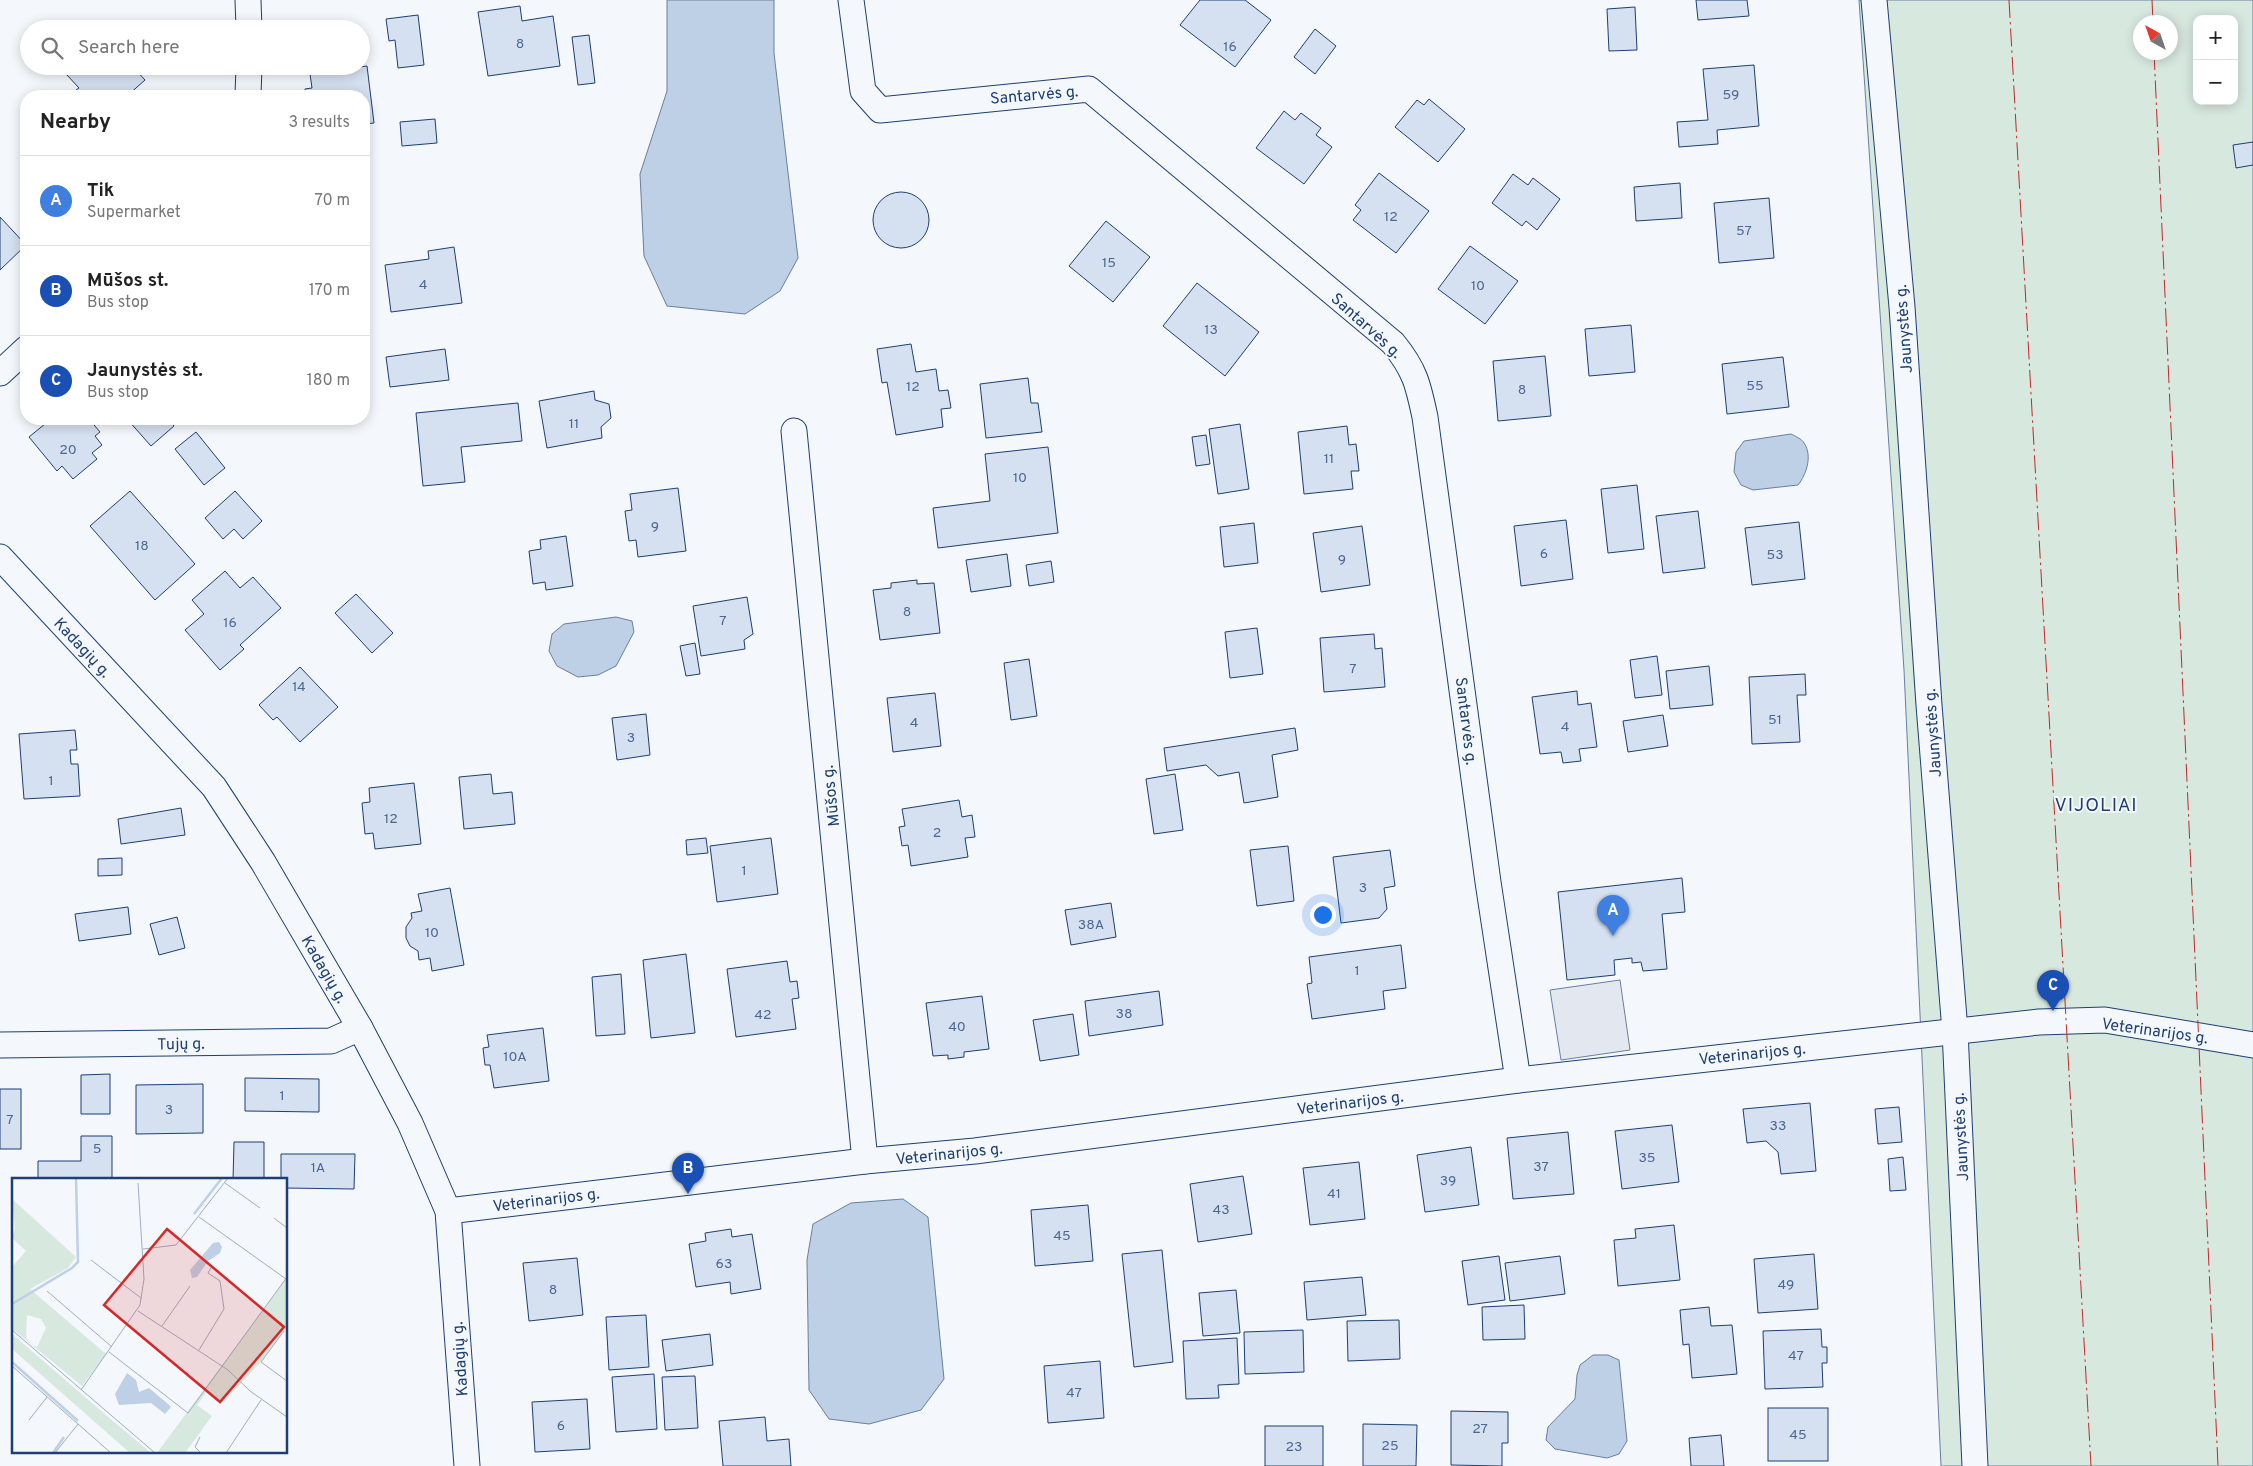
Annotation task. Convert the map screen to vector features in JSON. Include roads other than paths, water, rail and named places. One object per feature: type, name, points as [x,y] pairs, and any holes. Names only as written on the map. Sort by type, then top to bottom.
[{"type":"street","points":[[248,0],[249,20]]},
{"type":"street","name":"Santarvės g.","points":[[851,0],[863,91],[880,110],[1089,89],[1393,343],[1408,362],[1418,382],[1425,417],[1488,882],[1518,1080]]},
{"type":"street","name":"Jaunystės g.","points":[[1874,0],[1902,307],[1929,705],[1955,1030],[1975,1466]]},
{"type":"street","points":[[248,90],[249,75]]},
{"type":"street","points":[[0,373],[20,355]]},
{"type":"street","name":"Mūšos g.","points":[[794,431],[865,1161]]},
{"type":"street","name":"Kadagių g.","points":[[0,557],[214,787],[263,862],[360,1028],[410,1123],[448,1211],[468,1466]]},
{"type":"street","name":"Veterinarijos g.","points":[[448,1211],[865,1161],[975,1151],[1518,1080],[2039,1022],[2105,1020],[2253,1045]]},
{"type":"street","name":"Tujų g.","points":[[0,1045],[332,1041],[360,1028]]},
{"type":"water","points":[[667,0],[774,0],[774,53],[798,258],[780,291],[745,314],[667,306],[644,256],[640,174],[667,91]]},
{"type":"water","points":[[1791,434],[1803,442],[1808,454],[1806,471],[1798,485],[1753,490],[1741,485],[1734,472],[1736,452],[1744,441]]},
{"type":"water","points":[[616,617],[632,621],[634,632],[616,666],[598,675],[578,677],[557,666],[549,651],[552,634],[564,624]]},
{"type":"water","points":[[903,1199],[928,1217],[944,1379],[921,1410],[869,1424],[829,1419],[809,1390],[807,1260],[813,1224],[851,1203]]},
{"type":"water","points":[[1593,1355],[1608,1355],[1619,1360],[1627,1441],[1619,1454],[1607,1458],[1555,1449],[1546,1440],[1548,1427],[1575,1399],[1577,1375],[1580,1365]]},
{"type":"place","name":"Tik","points":[[1613,936]]},
{"type":"place","name":"Jaunystės st.","points":[[2053,1011]]},
{"type":"place","name":"Mūšos st.","points":[[688,1194]]},
{"type":"district","name":"VIJOLIAI","points":[[2096,804]]}]
